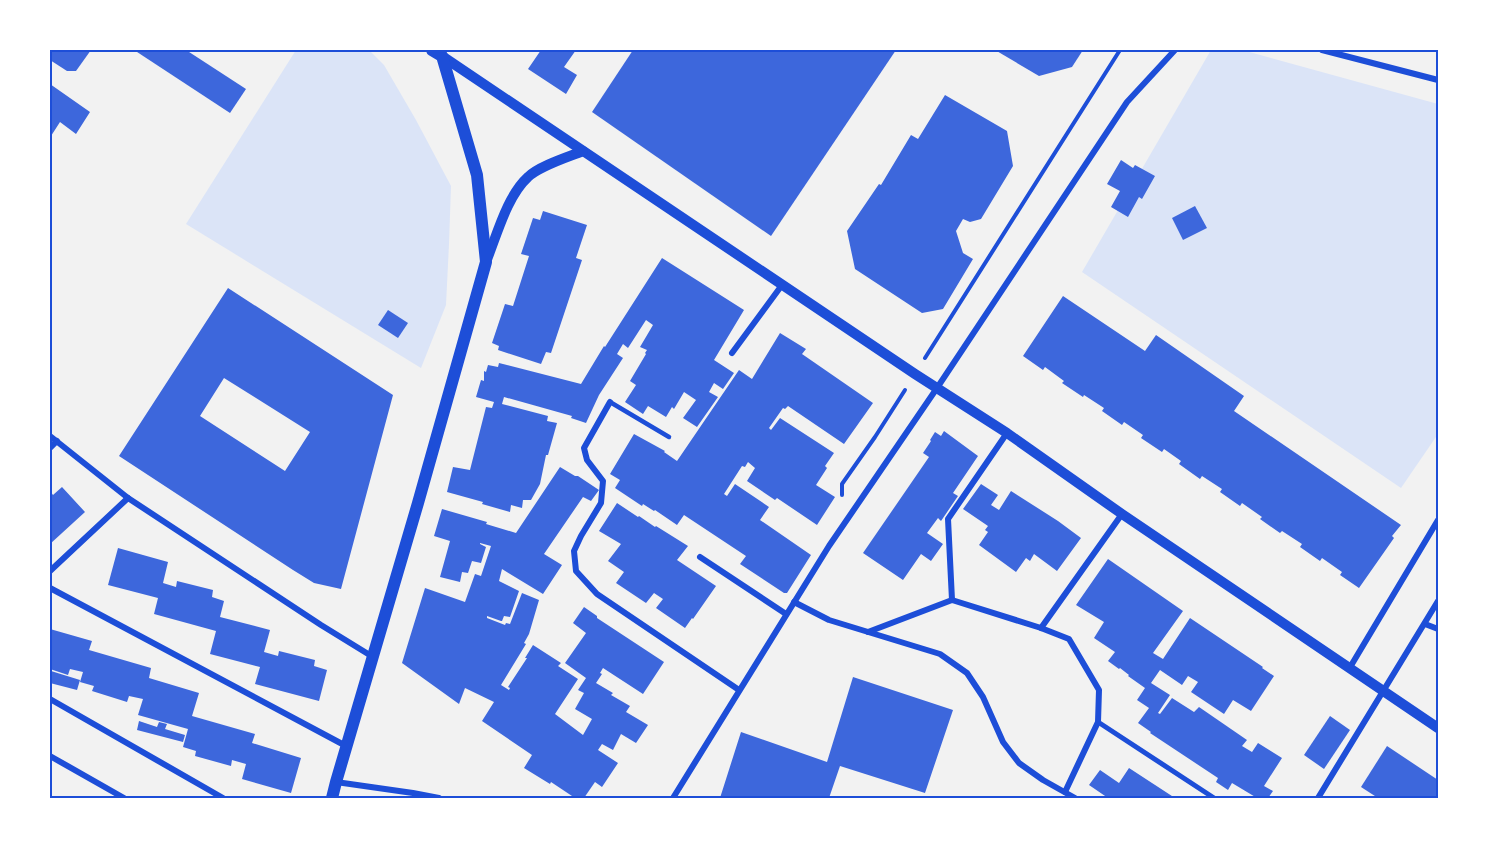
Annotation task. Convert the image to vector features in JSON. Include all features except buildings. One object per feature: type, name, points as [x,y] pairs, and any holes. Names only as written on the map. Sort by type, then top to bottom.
[{"type":"main road","points":[[332,798],[486,262],[477,175],[437,53]]},
{"type":"street","points":[[673,798],[829,546],[938,388],[1127,102],[1174,50]]},
{"type":"street","points":[[1322,50],[1438,80]]},
{"type":"street","points":[[437,53],[1006,433],[1438,728]]},
{"type":"street","points":[[486,262],[513,195],[529,175],[547,165],[583,151]]},
{"type":"street","points":[[732,353],[782,285]]},
{"type":"street","points":[[610,402],[584,448],[587,460],[603,481],[601,503],[574,551],[576,571],[597,594],[739,690]]},
{"type":"street","points":[[952,600],[948,519],[1006,433]]},
{"type":"street","points":[[50,436],[128,498],[373,657]]},
{"type":"street","points":[[50,448],[57,441]]},
{"type":"street","points":[[50,571],[128,498]]},
{"type":"street","points":[[1041,628],[1122,514]]},
{"type":"street","points":[[1349,669],[1438,520]]},
{"type":"street","points":[[700,557],[786,614]]},
{"type":"street","points":[[50,588],[346,746]]},
{"type":"street","points":[[868,632],[952,600],[1069,639],[1099,690],[1098,722],[1065,792]]},
{"type":"street","points":[[1318,798],[1438,601]]},
{"type":"street","points":[[794,602],[829,620],[940,654],[967,673],[983,697],[1003,742],[1019,763],[1075,798]]},
{"type":"street","points":[[1425,624],[1438,629]]},
{"type":"street","points":[[50,699],[224,798]]},
{"type":"street","points":[[1098,722],[1214,798]]},
{"type":"street","points":[[50,756],[124,798]]},
{"type":"street","points":[[336,782],[439,798]]},
{"type":"lane","points":[[610,402],[669,436]]},
{"type":"path","points":[[843,505],[842,484],[875,437],[1120,50]]},
{"type":"shaded area","points":[[296,50],[369,50],[384,65],[451,186],[446,305],[421,368],[186,224]]},
{"type":"shaded area","points":[[1211,50],[1242,50],[1438,104],[1438,434],[1401,488],[1082,272]]}]
